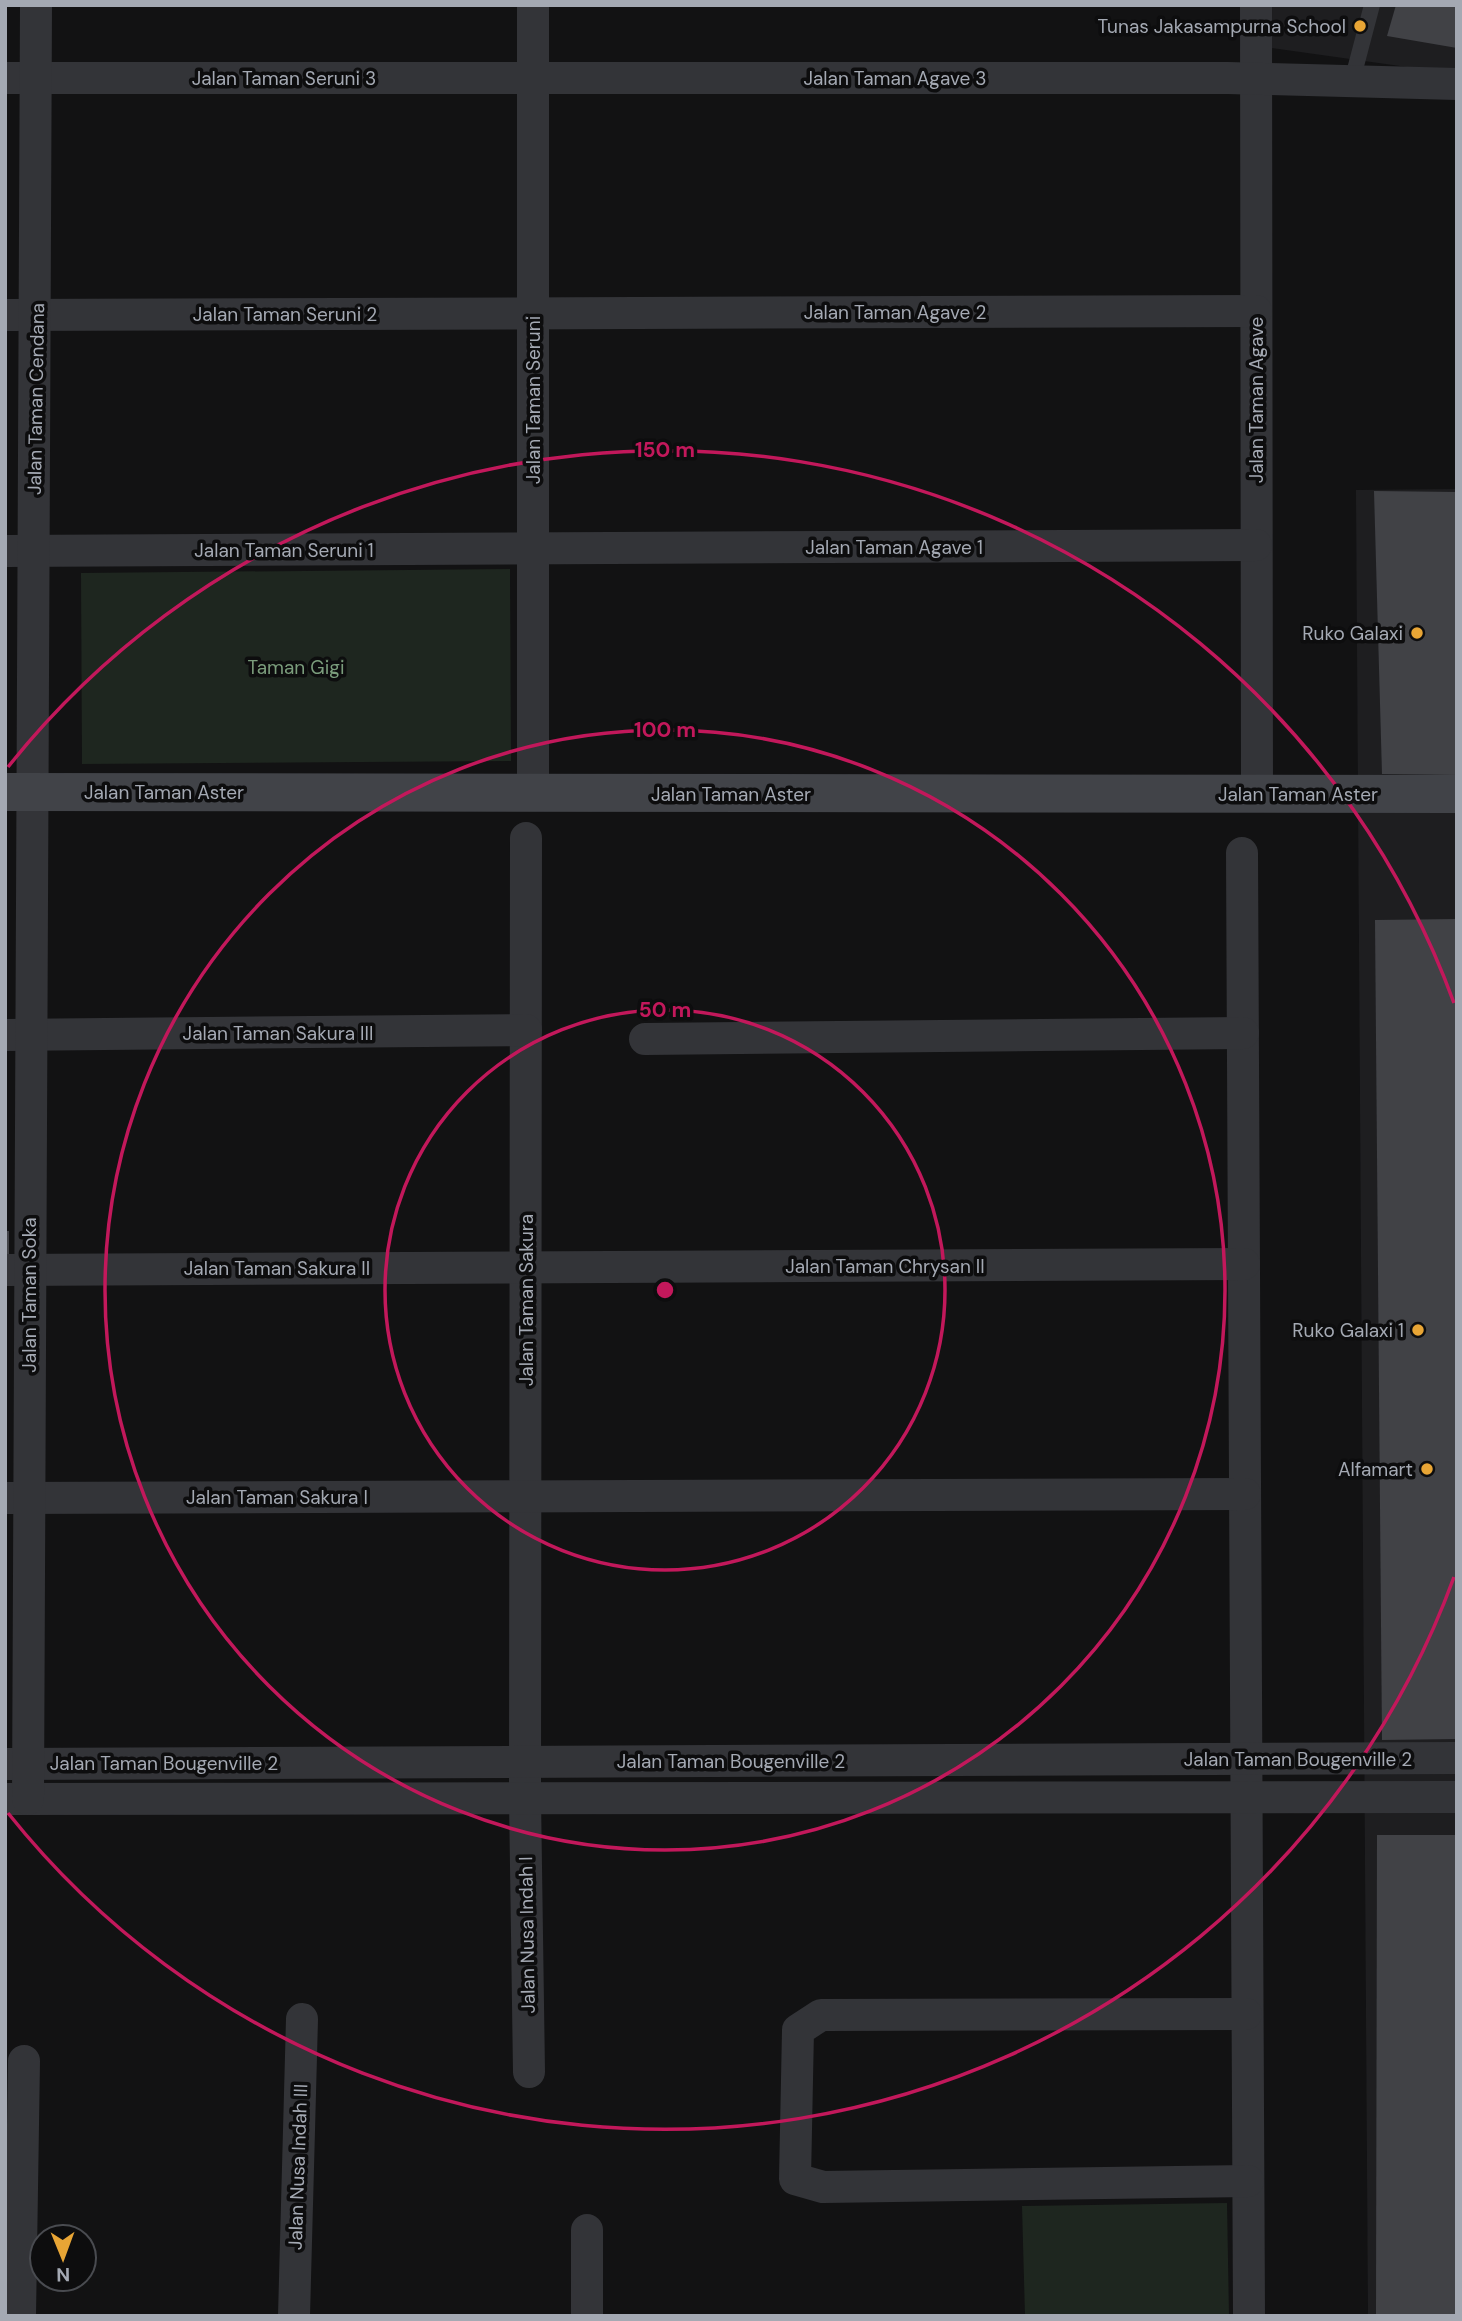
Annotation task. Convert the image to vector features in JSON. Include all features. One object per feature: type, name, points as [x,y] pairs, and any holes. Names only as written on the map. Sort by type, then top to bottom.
[{"type":"main road","name":"Jalan Taman Aster","points":[[18,792],[1457,794]]},
{"type":"street","name":"Jalan Taman Cendana","points":[[18,792],[20,551],[37,315],[20,78],[36,5]]},
{"type":"street","name":"Jalan Taman Seruni","points":[[533,5],[533,794]]},
{"type":"street","name":"Jalan Taman Agave","points":[[1256,5],[1257,794]]},
{"type":"street","name":"Jalan Taman Seruni 3","points":[[20,78],[533,78]]},
{"type":"street","name":"Jalan Taman Agave 3","points":[[533,78],[1256,78],[1457,84]]},
{"type":"street","name":"Jalan Taman Agave 2","points":[[533,313],[1256,311]]},
{"type":"street","name":"Jalan Taman Seruni 2","points":[[5,315],[533,313]]},
{"type":"street","name":"Jalan Taman Agave 1","points":[[533,549],[1256,545]]},
{"type":"street","name":"Jalan Taman Seruni 1","points":[[20,551],[533,549]]},
{"type":"street","name":"Jalan Taman Soka","points":[[17,1799],[18,792]]},
{"type":"street","name":"Jalan Taman Sakura","points":[[525,1762],[526,838]]},
{"type":"street","points":[[1242,853],[1249,2316]]},
{"type":"street","name":"Jalan Taman Sakura III","points":[[18,1035],[526,1030]]},
{"type":"street","points":[[645,1039],[1243,1033]]},
{"type":"street","name":"Jalan Taman Chrysan II","points":[[526,1268],[1244,1264]]},
{"type":"street","name":"Jalan Taman Sakura II","points":[[17,1269],[526,1268]]},
{"type":"street","name":"Jalan Taman Sakura I","points":[[17,1498],[1245,1494]]},
{"type":"street","name":"Jalan Taman Bougenville 2","points":[[17,1764],[1457,1758]]},
{"type":"street","name":"Jalan Nusa Indah I","points":[[525,1762],[529,2072]]},
{"type":"street","name":"Jalan Taman Bougenville 2","points":[[17,1799],[1457,1797]]},
{"type":"street","points":[[1247,2014],[821,2015],[798,2030],[795,2179],[823,2187],[1248,2181]]},
{"type":"street","name":"Jalan Nusa Indah III","points":[[294,2316],[302,2019]]},
{"type":"street","points":[[20,2316],[24,2061]]},
{"type":"street","points":[[587,2230],[587,2316]]},
{"type":"lane","points":[[1352,81],[1372,5]]},
{"type":"shaded area","name":"Tunas Jakasampurna School","points":[[1264,5],[1457,5],[1457,74],[1264,47]]},
{"type":"shaded area","points":[[1457,489],[1457,2316],[1368,2316],[1356,490]]},
{"type":"green space","name":"Taman Gigi","points":[[510,569],[511,761],[82,764],[81,573]]},
{"type":"green space","points":[[1227,2203],[1229,2316],[1025,2316],[1022,2206]]},
{"type":"building","points":[[1396,5],[1457,5],[1457,48],[1387,36]]},
{"type":"building","name":"Ruko Galaxi","points":[[1374,491],[1457,492],[1457,775],[1382,774]]},
{"type":"building","name":"Ruko Galaxi 1","points":[[1457,919],[1457,1739],[1382,1740],[1375,920]]},
{"type":"building","points":[[5,1231],[9,1231],[9,1259],[5,1259]]},
{"type":"building","points":[[1377,1835],[1457,1835],[1457,2316],[1376,2316]]},
{"type":"place","name":"Tunas Jakasampurna School","points":[[1360,26]]},
{"type":"place","name":"Ruko Galaxi","points":[[1417,633]]},
{"type":"place","name":"Ruko Galaxi 1","points":[[1418,1330]]},
{"type":"place","name":"Alfamart","points":[[1427,1469]]}]
